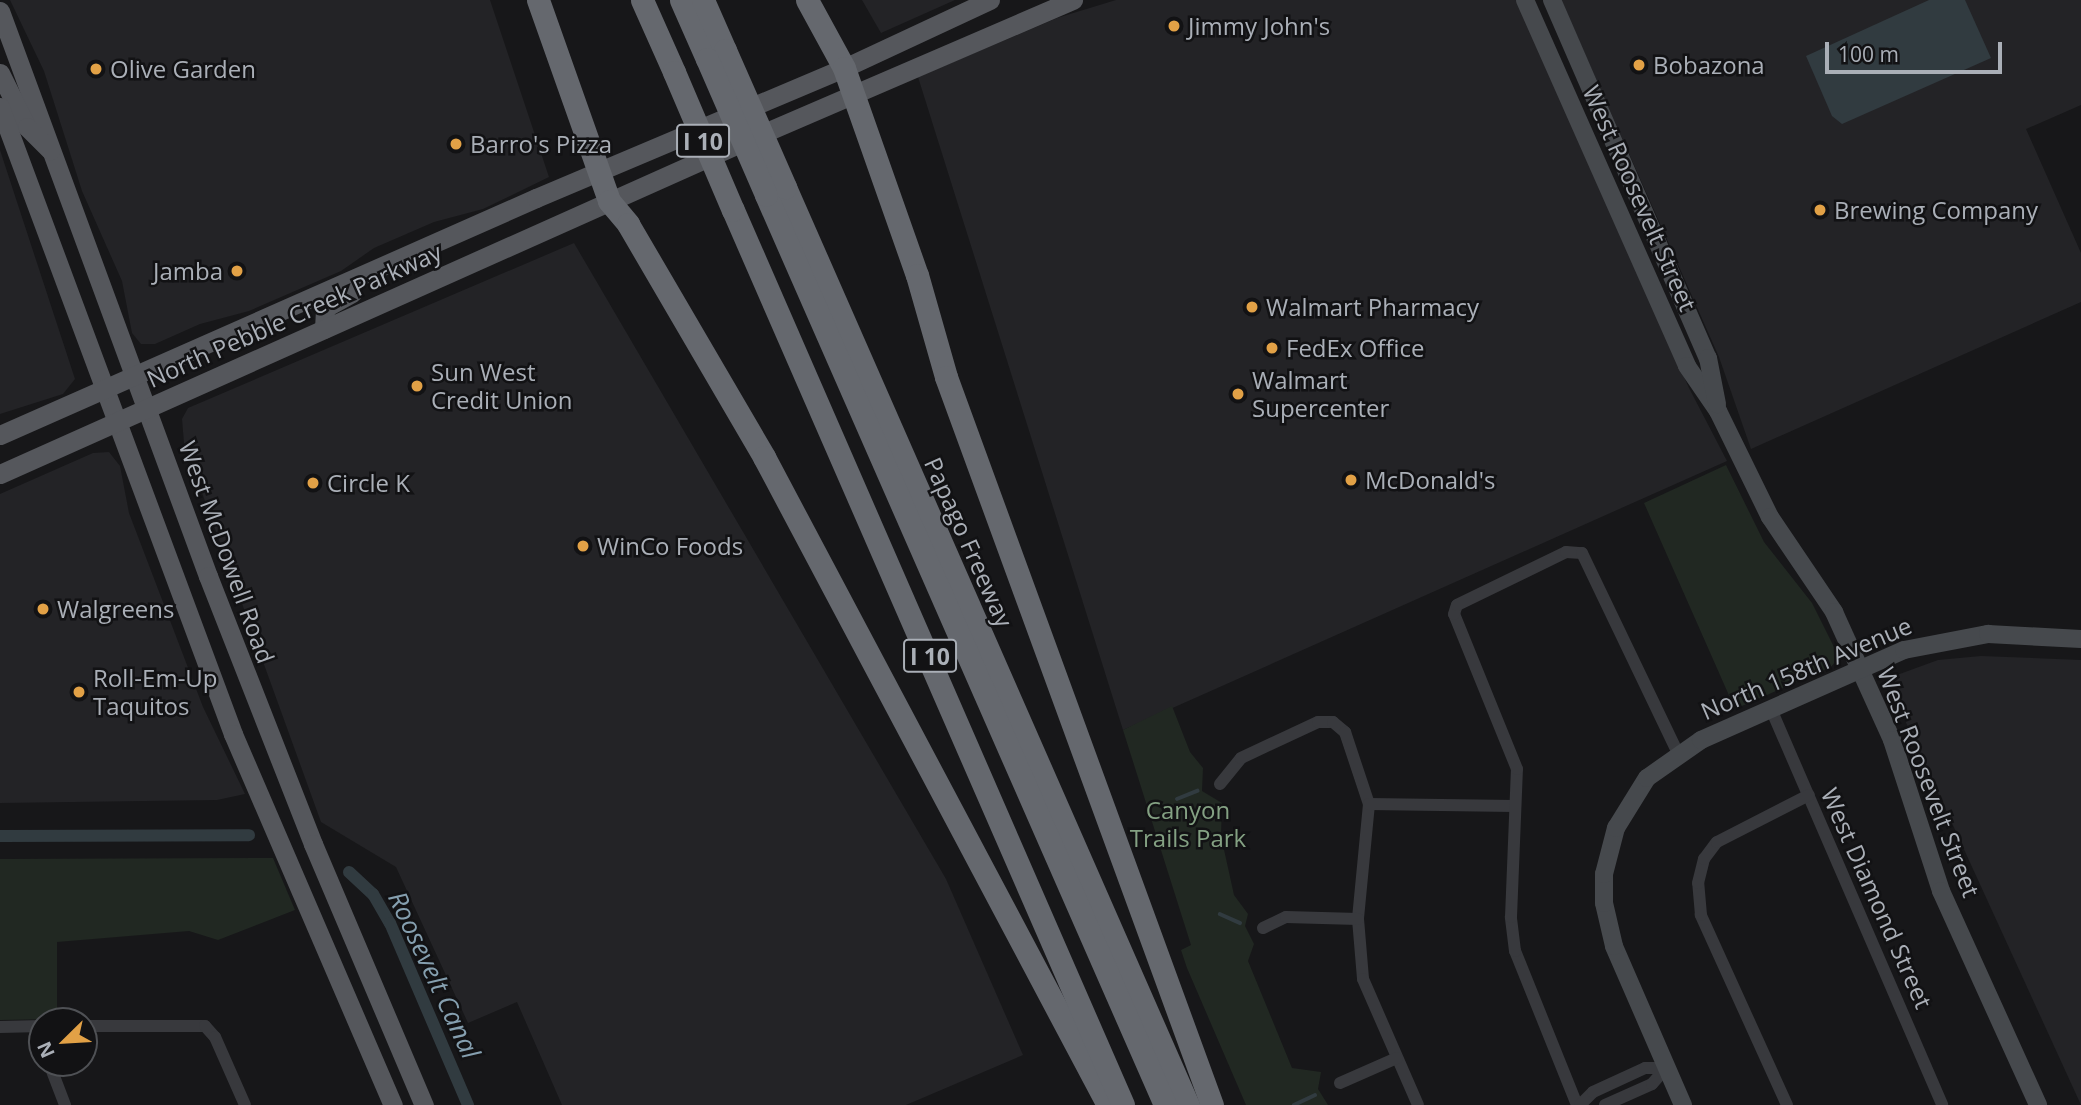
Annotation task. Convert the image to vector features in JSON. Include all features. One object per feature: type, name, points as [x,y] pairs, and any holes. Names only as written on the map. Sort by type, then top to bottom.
[{"type":"highway","points":[[538,0],[609,201],[628,224],[764,457],[1108,1105]]},
{"type":"highway","name":"I 10","points":[[642,0],[1123,1105]]},
{"type":"highway","points":[[681,0],[716,54]]},
{"type":"highway","name":"Papago Freeway","points":[[703,0],[716,54],[776,191],[1188,1105]]},
{"type":"highway","points":[[807,0],[844,68],[917,275],[946,377],[1212,1105]]},
{"type":"highway","points":[[776,191],[1165,1105]]},
{"type":"main road","name":"North Pebble Creek Parkway","points":[[0,435],[365,273],[844,68],[989,0]]},
{"type":"main road","name":"North Pebble Creek Parkway","points":[[0,474],[852,93],[1073,0]]},
{"type":"main road","name":"West McDowell Road","points":[[0,11],[56,155],[147,408],[264,719],[424,1105]]},
{"type":"main road","points":[[0,49],[19,57]]},
{"type":"main road","points":[[0,73],[27,127],[56,155]]},
{"type":"main road","points":[[0,107],[233,734],[393,1105]]},
{"type":"main road","points":[[324,329],[325,308],[361,289],[365,273]]},
{"type":"main road","points":[[233,734],[264,719]]},
{"type":"main road","points":[[327,954],[346,967],[385,1055],[394,1064],[407,1066]]},
{"type":"street","name":"West Roosevelt Street","points":[[1525,0],[1688,366],[1718,411],[1770,517],[1835,612],[1892,740],[1941,891],[2038,1105]]},
{"type":"street","name":"West Roosevelt Street","points":[[1552,0],[1708,358],[1718,411]]},
{"type":"street","points":[[1666,1068],[1645,1068],[1593,1092],[1578,1105],[1515,951],[1511,917],[1517,769],[1454,614],[1457,605],[1566,552],[1582,552],[1678,753]]},
{"type":"street","name":"North 158th Avenue","points":[[1683,1105],[1614,946],[1604,903],[1604,874],[1615,828],[1652,773],[1678,753],[1904,650],[1955,637],[2081,639]]},
{"type":"street","name":"West Diamond Street","points":[[1771,709],[1942,1105]]},
{"type":"street","points":[[1220,785],[1241,758],[1318,722],[1333,722],[1345,732],[1369,804],[1358,919],[1363,979],[1418,1105]]},
{"type":"street","points":[[1787,1105],[1701,915],[1698,883],[1704,859],[1717,842],[1809,794]]},
{"type":"street","points":[[1369,804],[1514,806]]},
{"type":"street","points":[[1263,928],[1286,917],[1358,919]]},
{"type":"street","points":[[98,1026],[205,1026],[215,1037],[245,1105]]},
{"type":"street","points":[[0,1027],[28,1027]]},
{"type":"street","points":[[1340,1083],[1397,1058]]},
{"type":"street","points":[[1605,1105],[1652,1084],[1666,1068]]},
{"type":"street","points":[[54,1077],[65,1105]]},
{"type":"shaded area","points":[[10,0],[490,0],[549,177],[483,209],[434,222],[374,248],[341,271],[249,311],[200,324],[155,344],[141,344],[132,333],[122,281],[82,191],[44,71]]},
{"type":"shaded area","points":[[862,0],[955,0],[881,33]]},
{"type":"shaded area","points":[[1116,0],[1518,0],[1689,388],[1727,461],[1123,730],[918,77],[1057,18]]},
{"type":"shaded area","points":[[1561,0],[2081,0],[2081,105],[2026,129],[2081,253],[2081,302],[1751,449],[1719,357]]},
{"type":"shaded area","points":[[1929,0],[1965,0],[1991,58],[1842,124],[1832,116],[1806,56]]},
{"type":"shaded area","points":[[0,150],[75,379],[63,394],[0,414]]},
{"type":"shaded area","points":[[574,243],[946,879],[1023,1055],[906,1105],[562,1105],[517,1002],[468,1023],[396,867],[321,822],[184,443],[182,419],[188,408]]},
{"type":"shaded area","points":[[109,452],[120,466],[129,513],[203,707],[245,794],[217,800],[0,803],[0,494],[93,453]]},
{"type":"shaded area","points":[[1981,656],[2081,660],[2081,1105],[1886,679],[1938,660]]},
{"type":"green space","points":[[1726,465],[1764,542],[1812,603],[1839,657],[1831,667],[1735,709],[1644,503]]},
{"type":"green space","name":"Canyon Trails Park","points":[[1172,706],[1190,752],[1203,768],[1202,791],[1222,803],[1221,836],[1234,895],[1248,914],[1245,926],[1254,944],[1248,961],[1292,1068],[1321,1072],[1318,1089],[1328,1105],[1246,1105],[1187,968],[1181,950],[1191,945],[1123,730]]},
{"type":"green space","points":[[273,858],[295,910],[218,940],[189,931],[57,942],[57,1007],[28,1007],[28,1020],[0,1020],[0,859]]},
{"type":"waterway","points":[[1177,799],[1197,791]]},
{"type":"waterway","name":"Roosevelt Canal","points":[[0,836],[249,835]]},
{"type":"waterway","name":"Roosevelt Canal","points":[[349,872],[373,894],[390,923],[468,1105]]},
{"type":"waterway","points":[[1220,914],[1240,923]]},
{"type":"waterway","points":[[1294,1105],[1315,1095]]},
{"type":"place","name":"Jimmy John's","points":[[1174,26]]},
{"type":"place","name":"Bobazona","points":[[1639,65]]},
{"type":"place","name":"Olive Garden","points":[[96,69]]},
{"type":"place","name":"Barro's Pizza","points":[[456,144]]},
{"type":"place","name":"Brewing Company","points":[[1820,210]]},
{"type":"place","name":"Jamba","points":[[237,271]]},
{"type":"place","name":"Walmart Pharmacy","points":[[1252,307]]},
{"type":"place","name":"FedEx Office","points":[[1272,348]]},
{"type":"place","name":"Sun West Credit Union","points":[[417,386]]},
{"type":"place","name":"Walmart Supercenter","points":[[1238,394]]},
{"type":"place","name":"McDonald's","points":[[1351,480]]},
{"type":"place","name":"Circle K","points":[[313,483]]},
{"type":"place","name":"WinCo Foods","points":[[583,546]]},
{"type":"place","name":"Walgreens","points":[[43,609]]},
{"type":"place","name":"Roll-Em-Up Taquitos","points":[[79,692]]}]
